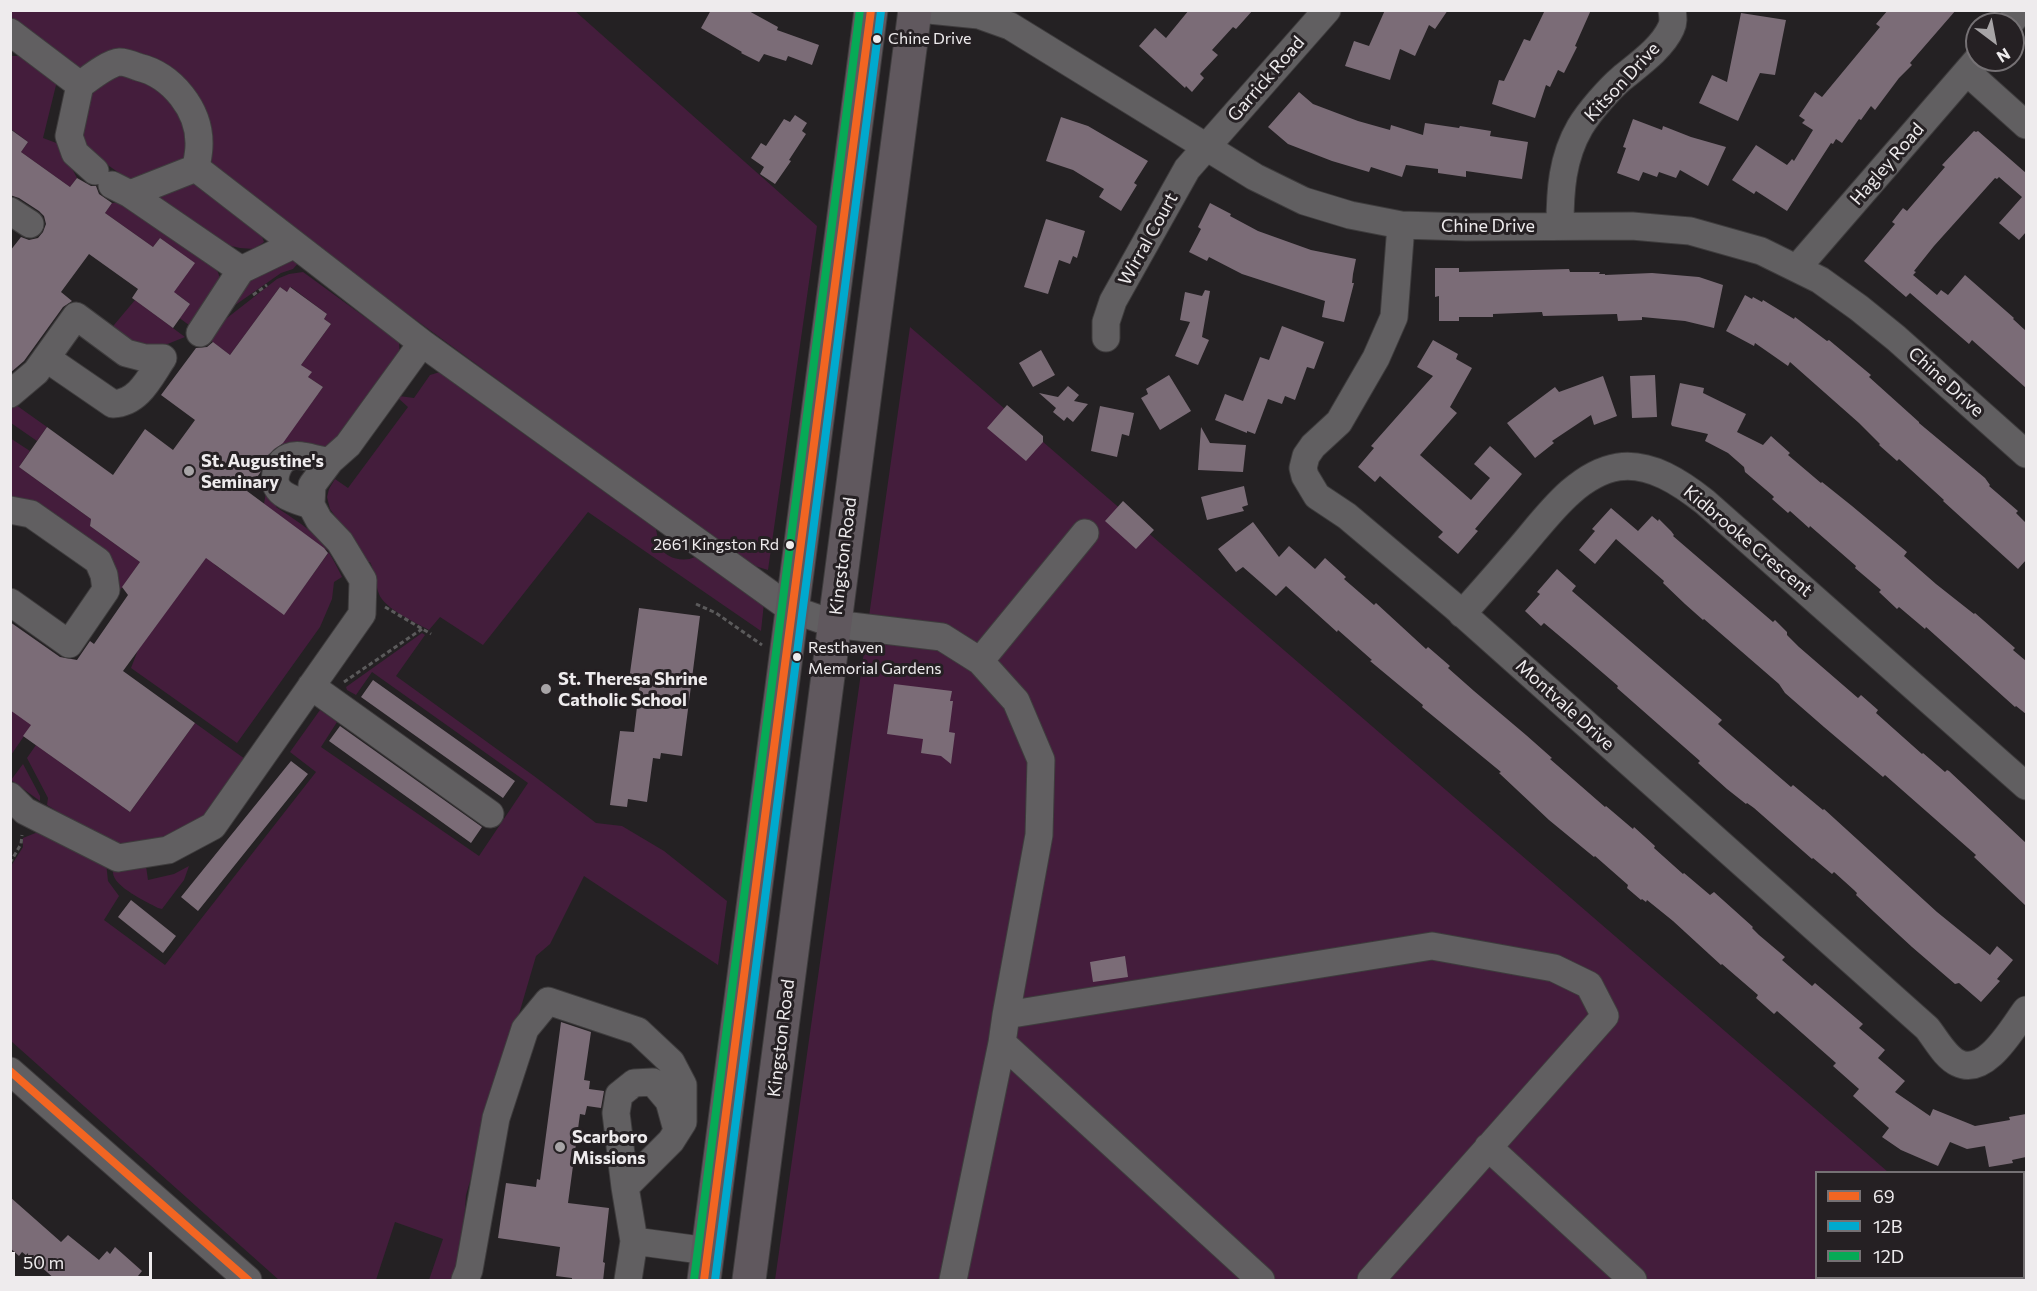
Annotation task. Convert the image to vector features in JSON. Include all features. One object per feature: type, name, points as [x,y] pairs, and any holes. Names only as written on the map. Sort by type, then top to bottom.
[{"type":"main road","points":[[706,1266],[870,10]]},
{"type":"main road","name":"Kingston Road","points":[[750,1281],[915,10]]},
{"type":"street","name":"Chine Drive","points":[[929,10],[979,15],[1010,26],[1255,177],[1304,201],[1363,219],[1401,225],[1466,227],[1632,226],[1690,231],[1761,251],[1821,280],[1877,323],[2026,454]]},
{"type":"street","name":"Garrick Road","points":[[1206,148],[1327,10]]},
{"type":"street","name":"Kitson Drive","points":[[1560,226],[1560,192],[1563,171],[1574,140],[1582,125],[1620,79],[1653,51],[1670,31],[1674,21],[1672,10]]},
{"type":"street","points":[[10,32],[22,51],[81,85]]},
{"type":"street","points":[[196,168],[199,143],[196,124],[186,101],[168,81],[148,69],[121,62],[100,71],[81,85],[69,136],[75,153],[112,183],[241,270]]},
{"type":"street","name":"Hagley Road","points":[[1797,268],[1967,72]]},
{"type":"street","points":[[1977,72],[2026,125]]},
{"type":"street","name":"Wirral Court","points":[[1106,338],[1106,322],[1113,301],[1187,169],[1206,148]]},
{"type":"street","points":[[112,183],[196,168],[292,245],[422,343],[791,609],[834,624],[942,637],[980,661],[1016,701],[1041,760],[1039,835],[1002,1043],[953,1281]]},
{"type":"street","name":"Montvale Drive","points":[[1401,225],[1394,317],[1376,358],[1339,422],[1313,446],[1306,456],[1305,476],[1317,496],[1347,516],[1462,614],[1927,1028],[1952,1059],[1960,1064],[1975,1065],[1990,1056],[2009,1035],[2026,1010]]},
{"type":"street","points":[[46,358],[113,404],[124,403],[137,396],[163,358],[196,338],[241,270],[292,245]]},
{"type":"street","points":[[10,394],[36,372],[76,316],[126,353],[145,358],[163,358]]},
{"type":"street","points":[[15,812],[118,858],[168,850],[213,826],[318,691],[362,614],[363,580],[340,542],[319,520],[311,505],[312,485],[330,461],[348,445],[422,343]]},
{"type":"street","points":[[311,505],[290,499],[281,493],[276,484],[275,473],[280,463],[289,457],[300,455],[320,461],[330,461]]},
{"type":"street","name":"Kidbrooke Crescent","points":[[1462,614],[1557,506],[1582,483],[1600,472],[1619,467],[1646,469],[1667,476],[1705,502],[2026,786]]},
{"type":"street","points":[[10,510],[31,514],[98,561],[106,590],[69,644],[10,602]]},
{"type":"street","points":[[980,661],[1085,533]]},
{"type":"street","points":[[318,691],[490,814]]},
{"type":"street","points":[[1006,1015],[1432,946],[1554,968],[1589,985],[1605,1016],[1371,1281]]},
{"type":"street","points":[[465,1281],[469,1270],[496,1118],[525,1029],[548,1001],[638,1031],[671,1062],[683,1085],[683,1122],[678,1131],[625,1187]]},
{"type":"street","points":[[1002,1043],[1261,1281]]},
{"type":"street","points":[[10,1071],[248,1281]]},
{"type":"street","points":[[628,1281],[634,1241],[616,1113],[619,1095],[634,1083],[653,1082],[669,1101],[678,1131]]},
{"type":"street","points":[[1488,1147],[1633,1281]]},
{"type":"street","points":[[634,1241],[706,1266]]},
{"type":"path","points":[[250,297],[274,279]]},
{"type":"path","points":[[363,594],[430,634]]},
{"type":"path","points":[[696,604],[716,613],[764,646]]},
{"type":"path","points":[[318,691],[422,628]]},
{"type":"path","points":[[10,863],[21,844],[15,812]]},
{"type":"shaded area","points":[[10,11],[575,11],[817,226],[768,570],[755,566],[718,541],[278,219],[214,169],[187,91],[85,67],[76,68],[11,27]]},
{"type":"shaded area","points":[[11,56],[22,56],[58,77],[43,138],[59,144],[77,178],[70,187],[21,152],[28,142],[11,129]]},
{"type":"shaded area","points":[[127,73],[171,94],[192,145],[183,161],[137,182],[119,177],[119,173],[82,150],[84,107],[90,91],[102,81]]},
{"type":"shaded area","points":[[196,183],[260,231],[264,242],[254,249],[214,242],[152,192],[179,184]]},
{"type":"shaded area","points":[[120,198],[217,270],[220,278],[193,328],[163,306],[181,316],[190,304],[177,294],[175,296],[172,294],[194,263],[160,238],[153,247],[105,213],[112,203],[116,203]]},
{"type":"shaded area","points":[[294,258],[300,261],[293,269],[281,273],[231,308],[242,284]]},
{"type":"shaded area","points":[[303,272],[399,342],[400,358],[337,444],[267,464],[323,387],[308,377],[311,372],[301,365],[331,324],[324,319],[327,314],[291,287],[287,292],[280,287],[230,355],[210,340],[218,325],[277,279]]},
{"type":"shaded area","points":[[135,300],[185,337],[155,349],[142,349],[112,330]]},
{"type":"shaded area","name":"Resthaven Memorial Gardens","points":[[910,327],[1887,1171],[1815,1171],[1815,1279],[2013,1280],[775,1280]]},
{"type":"shaded area","points":[[440,372],[656,529],[659,545],[669,556],[680,559],[695,557],[745,593],[764,603],[761,631],[588,512],[483,645],[440,617],[429,630],[387,605],[379,594],[370,562],[365,563],[357,547],[330,509],[327,497],[335,479],[348,488],[408,407],[398,398],[399,396],[414,398],[430,375]]},
{"type":"shaded area","points":[[16,405],[47,427],[37,441],[11,423],[11,406]]},
{"type":"shaded area","points":[[10,438],[30,451],[19,467],[91,519],[90,526],[140,562],[121,589],[11,499]]},
{"type":"shaded area","points":[[266,492],[276,500],[276,507],[308,529],[328,551],[264,504]]},
{"type":"shaded area","points":[[211,550],[215,565],[284,614],[329,552],[342,577],[334,582],[332,599],[320,627],[237,743],[131,668],[138,650]]},
{"type":"shaded area","points":[[422,633],[425,635],[396,676],[596,823],[622,826],[664,851],[727,901],[718,965],[584,876],[550,944],[536,956],[466,1195],[460,1280],[429,1280],[443,1239],[395,1222],[376,1280],[279,1280],[11,1041],[11,866],[23,847],[23,838],[38,832],[106,862],[108,881],[119,896],[104,920],[165,965],[316,772],[290,752],[320,710],[337,722],[321,747],[479,856],[528,783],[372,672],[356,695],[346,687]]},
{"type":"shaded area","points":[[10,710],[35,720],[11,755],[10,755]]},
{"type":"shaded area","points":[[195,723],[245,759],[217,801],[199,822],[148,846],[110,844],[47,805],[48,798],[27,758],[36,745],[130,812]]},
{"type":"shaded area","points":[[23,764],[40,796],[40,801],[11,780]]},
{"type":"shaded area","points":[[115,864],[146,866],[148,880],[174,874],[189,866],[184,880],[162,909],[139,898],[119,884],[113,873]]},
{"type":"building","points":[[711,10],[747,10],[778,27],[777,30],[819,45],[812,65],[788,56],[786,61],[764,54],[759,62],[741,53],[701,28]]},
{"type":"building","points":[[1189,10],[1253,10],[1212,50],[1218,55],[1200,74],[1204,78],[1192,92],[1139,46],[1155,28],[1166,38]]},
{"type":"building","points":[[1385,10],[1448,10],[1435,29],[1429,25],[1415,56],[1400,49],[1390,80],[1345,66],[1354,41],[1369,46]]},
{"type":"building","points":[[1545,10],[1591,10],[1564,73],[1558,70],[1550,87],[1546,85],[1535,118],[1492,104],[1499,80],[1504,81],[1524,39],[1530,41]]},
{"type":"building","points":[[1888,10],[1956,10],[1910,63],[1912,65],[1875,110],[1871,106],[1842,143],[1836,139],[1833,144],[1831,143],[1787,211],[1756,191],[1754,194],[1732,180],[1756,145],[1787,165],[1792,159],[1794,161],[1813,130],[1802,123],[1805,120],[1799,116],[1815,92],[1822,97],[1880,27],[1876,24]]},
{"type":"building","points":[[1741,13],[1786,20],[1775,75],[1760,73],[1738,121],[1699,103],[1712,75],[1727,82]]},
{"type":"building","points":[[1299,92],[1313,104],[1390,130],[1391,125],[1423,135],[1425,123],[1459,128],[1460,126],[1491,131],[1490,136],[1528,142],[1522,179],[1466,171],[1466,177],[1438,173],[1438,169],[1406,165],[1402,177],[1371,167],[1369,172],[1288,144],[1268,127]]},
{"type":"building","points":[[795,115],[807,123],[802,131],[806,134],[775,184],[760,174],[764,167],[751,158],[761,143],[766,146],[784,119],[790,122]]},
{"type":"building","points":[[1061,117],[1088,126],[1148,161],[1134,183],[1137,185],[1121,211],[1099,197],[1104,189],[1073,170],[1046,161]]},
{"type":"building","points":[[1633,119],[1662,130],[1663,126],[1726,147],[1708,186],[1680,170],[1676,178],[1659,172],[1657,177],[1643,172],[1639,181],[1617,173]]},
{"type":"building","points":[[10,129],[28,142],[21,152],[70,187],[77,178],[91,186],[96,186],[99,194],[112,203],[105,213],[153,247],[160,238],[195,263],[174,292],[190,304],[173,328],[132,298],[138,289],[89,254],[61,292],[72,301],[63,307],[24,361],[10,373],[10,251],[21,237],[29,240],[38,238],[46,224],[44,216],[39,211],[10,195]]},
{"type":"building","points":[[1974,131],[1978,131],[2026,173],[2026,232],[2019,240],[1999,223],[2022,197],[1999,177],[1995,178],[1934,246],[1913,275],[1937,295],[1941,290],[1948,295],[1965,275],[2014,318],[2026,331],[2026,388],[1972,340],[1969,344],[1910,293],[1906,297],[1864,261],[1895,224],[1892,222],[1903,208],[1907,211],[1945,167],[1942,165]]},
{"type":"building","points":[[1210,203],[1258,231],[1311,250],[1356,259],[1352,283],[1354,283],[1344,322],[1322,317],[1325,301],[1242,274],[1209,257],[1207,261],[1189,252],[1201,229],[1198,227]]},
{"type":"building","points":[[1046,219],[1085,231],[1077,258],[1073,256],[1070,264],[1059,260],[1048,294],[1024,287]]},
{"type":"building","points":[[1435,268],[1459,268],[1459,272],[1569,269],[1570,272],[1600,272],[1599,274],[1605,275],[1652,273],[1699,277],[1723,285],[1714,328],[1685,321],[1642,317],[1642,320],[1618,321],[1617,314],[1543,316],[1542,312],[1493,314],[1493,317],[1459,317],[1459,321],[1439,321],[1439,296],[1435,297]]},
{"type":"building","name":"St. Augustine's Seminary","points":[[280,287],[287,292],[290,287],[327,314],[324,319],[331,324],[301,365],[312,372],[308,377],[323,387],[283,443],[268,455],[260,473],[247,491],[328,553],[284,615],[206,558],[123,671],[195,723],[130,812],[23,736],[31,725],[10,710],[10,622],[60,657],[77,660],[90,641],[94,644],[128,595],[122,587],[140,562],[90,526],[91,519],[19,467],[47,427],[113,475],[145,429],[173,450],[195,420],[161,395],[196,348],[207,347],[213,342],[230,355]]},
{"type":"building","points":[[1205,290],[1210,291],[1202,337],[1209,340],[1198,365],[1175,356],[1190,322],[1180,320],[1185,292],[1202,296]]},
{"type":"building","points":[[1745,295],[1762,302],[1763,300],[1794,319],[1795,317],[1827,341],[1829,340],[1871,375],[1869,377],[1919,423],[1985,478],[1989,486],[2018,511],[2016,513],[2026,523],[2026,560],[2018,569],[1790,362],[1788,366],[1755,343],[1754,346],[1726,331]]},
{"type":"building","points":[[1282,326],[1324,342],[1314,369],[1307,367],[1295,400],[1285,396],[1282,404],[1268,399],[1255,434],[1215,420],[1225,394],[1243,401],[1260,357],[1269,360]]},
{"type":"building","points":[[1433,340],[1458,354],[1456,359],[1472,368],[1450,407],[1457,413],[1420,455],[1471,500],[1490,478],[1474,464],[1490,446],[1522,474],[1475,529],[1478,531],[1458,554],[1438,537],[1443,532],[1380,476],[1375,482],[1358,467],[1374,448],[1371,446],[1433,376],[1417,367]]},
{"type":"building","points":[[1041,350],[1055,375],[1033,387],[1019,363]]},
{"type":"building","points":[[1169,375],[1191,411],[1160,430],[1141,398],[1148,394],[1146,389]]},
{"type":"building","points":[[1655,375],[1657,417],[1632,418],[1630,376]]},
{"type":"building","points":[[1603,376],[1617,416],[1594,425],[1591,415],[1552,441],[1554,443],[1535,458],[1507,423],[1555,387],[1559,392]]},
{"type":"building","points":[[1680,383],[1704,388],[1703,393],[1746,414],[1737,432],[1763,445],[1771,436],[1790,453],[1788,455],[1907,552],[1904,556],[1936,584],[1975,613],[2015,648],[2013,650],[2026,661],[2026,714],[2015,707],[1926,627],[1925,629],[1899,607],[1897,609],[1879,592],[1881,590],[1855,568],[1856,566],[1810,526],[1809,528],[1772,499],[1774,497],[1745,472],[1744,467],[1728,453],[1705,441],[1708,434],[1672,426]]},
{"type":"building","points":[[1068,386],[1079,395],[1074,401],[1088,404],[1073,422],[1067,417],[1064,421],[1053,412],[1056,408],[1039,393],[1058,397]]},
{"type":"building","points":[[1007,405],[1043,436],[1043,442],[1026,461],[987,428]]},
{"type":"building","points":[[1100,406],[1134,413],[1129,436],[1122,434],[1117,457],[1091,451]]},
{"type":"building","points":[[1201,427],[1210,443],[1246,445],[1243,472],[1198,470]]},
{"type":"building","points":[[1244,486],[1248,505],[1242,507],[1244,511],[1207,520],[1201,497]]},
{"type":"building","points":[[1123,501],[1154,530],[1136,549],[1105,521]]},
{"type":"building","points":[[1611,508],[1638,531],[1652,516],[1658,521],[1659,519],[1673,536],[1773,622],[1775,620],[1799,647],[1858,698],[1861,695],[1878,710],[1876,713],[1922,754],[1945,772],[1949,771],[2026,843],[2026,906],[1974,857],[1976,855],[1885,775],[1883,777],[1785,693],[1779,684],[1685,604],[1663,583],[1664,581],[1616,539],[1595,564],[1579,550],[1595,531],[1592,529]]},
{"type":"building","points":[[1253,522],[1279,557],[1289,546],[1315,569],[1325,558],[1346,577],[1344,579],[1374,605],[1376,603],[1426,649],[1428,647],[1450,666],[1448,668],[1605,807],[1633,829],[1634,827],[1683,874],[1710,895],[1714,892],[1785,957],[1782,960],[1812,986],[1815,983],[1863,1024],[1859,1028],[1885,1050],[1878,1058],[1905,1081],[1895,1092],[1930,1116],[1933,1109],[1975,1126],[2010,1120],[2009,1117],[2026,1114],[2026,1157],[2012,1160],[2013,1163],[1989,1167],[1985,1146],[1967,1149],[1950,1142],[1938,1166],[1901,1150],[1882,1137],[1889,1128],[1853,1096],[1859,1089],[1833,1066],[1836,1063],[1777,1011],[1774,1014],[1756,998],[1758,995],[1673,921],[1647,900],[1646,902],[1641,900],[1627,888],[1628,885],[1549,820],[1499,773],[1501,772],[1422,707],[1423,705],[1286,586],[1276,596],[1243,567],[1236,572],[1218,549]]},
{"type":"building","points":[[1557,569],[1576,586],[1572,591],[1722,720],[1718,724],[1791,787],[1793,785],[1824,809],[1937,912],[1990,955],[1997,946],[2013,960],[1997,979],[2000,981],[1981,1002],[1959,983],[1955,984],[1912,947],[1834,872],[1832,874],[1812,859],[1754,808],[1727,789],[1698,763],[1700,761],[1575,649],[1544,623],[1541,626],[1525,611],[1540,594],[1537,592]]},
{"type":"building","points":[[639,608],[700,616],[682,756],[661,753],[660,759],[653,758],[647,802],[628,799],[627,807],[610,805],[620,731],[634,732],[640,682],[629,680]]},
{"type":"building","points":[[373,680],[515,781],[503,798],[361,697]]},
{"type":"building","points":[[894,684],[952,691],[949,732],[955,733],[951,764],[941,756],[921,753],[923,739],[887,734]]},
{"type":"building","points":[[340,726],[482,827],[471,843],[329,741]]},
{"type":"building","points":[[291,761],[308,774],[198,911],[181,897]]},
{"type":"building","points":[[131,900],[176,936],[163,953],[118,917]]},
{"type":"building","points":[[1125,956],[1128,977],[1093,982],[1090,962]]},
{"type":"building","name":"Scarboro Missions","points":[[561,1022],[591,1032],[584,1080],[590,1081],[589,1089],[604,1091],[601,1108],[587,1106],[585,1115],[580,1114],[568,1203],[609,1208],[603,1281],[572,1281],[572,1278],[556,1276],[560,1247],[498,1238],[506,1183],[536,1187],[537,1179],[540,1180]]},
{"type":"building","points":[[10,1197],[61,1242],[68,1235],[99,1260],[107,1251],[110,1254],[115,1247],[142,1271],[134,1281],[57,1281],[28,1255],[22,1252],[19,1256],[10,1248]]},
{"type":"transit line","name":"12D","points":[[694,1279],[860,10]]},
{"type":"transit line","name":"69","points":[[704,1280],[871,10]]},
{"type":"transit line","name":"12B","points":[[715,1280],[881,11]]},
{"type":"transit line","name":"69","points":[[10,1071],[248,1280]]},
{"type":"place","name":"Chine Drive","points":[[877,39]]},
{"type":"place","name":"St. Augustine's Seminary","points":[[189,471]]},
{"type":"place","name":"2661 Kingston Rd","points":[[790,545]]},
{"type":"place","name":"Resthaven Memorial Gardens","points":[[797,657]]},
{"type":"place","name":"St. Theresa Shrine Catholic School","points":[[546,689]]},
{"type":"place","name":"Scarboro Missions","points":[[560,1147]]}]
